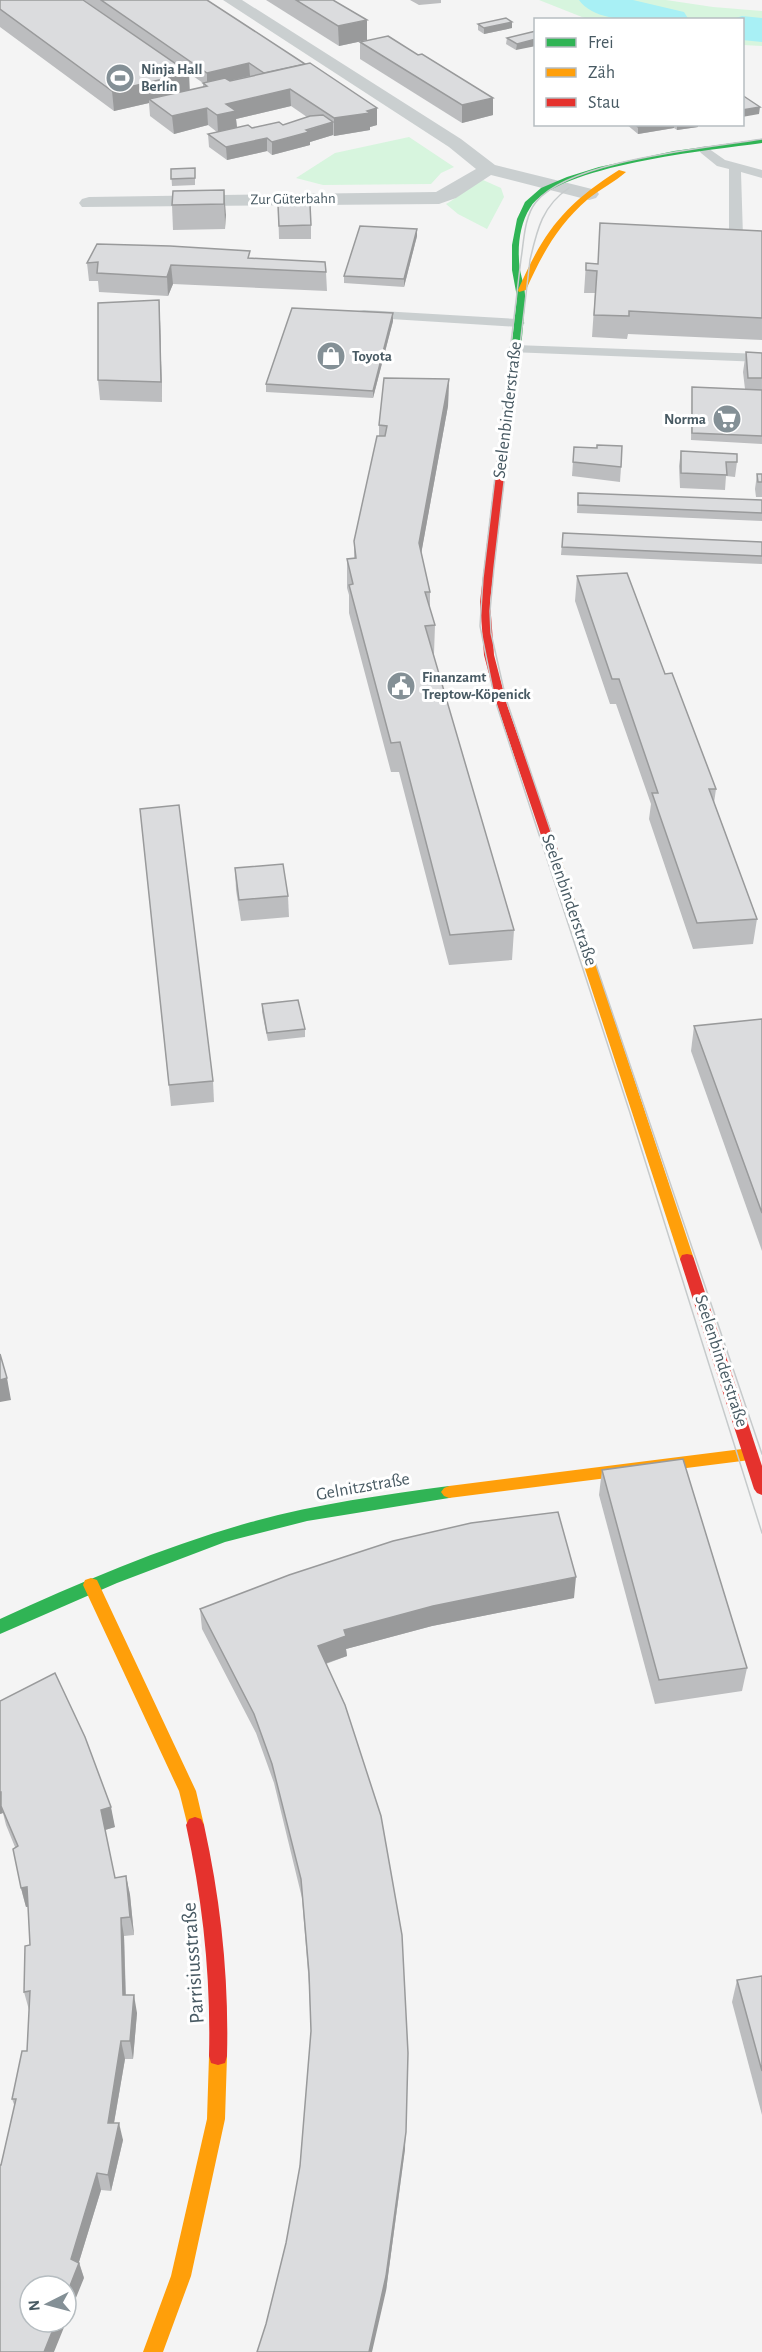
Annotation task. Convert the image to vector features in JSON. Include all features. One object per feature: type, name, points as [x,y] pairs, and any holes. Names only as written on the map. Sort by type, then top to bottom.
[{"type":"street","points":[[231,0],[454,143],[488,169],[589,194]]},
{"type":"street","points":[[642,161],[762,141]]},
{"type":"street","name":"Seelenbinderstraße","points":[[521,294],[515,265],[522,217],[531,199],[550,184],[587,172],[642,161]]},
{"type":"street","name":"Seelenbinderstraße","points":[[642,161],[611,178],[589,194],[541,248],[521,294],[485,602],[489,654],[502,705],[600,990],[762,1489]]},
{"type":"street","name":"Zur Güterbahn","points":[[89,203],[438,198],[449,194],[488,169]]},
{"type":"street","name":"Gelnitzstraße","points":[[0,1628],[91,1585],[226,1536],[356,1504],[750,1454]]},
{"type":"street","name":"Parrisiusstraße","points":[[91,1585],[187,1791],[209,1886],[220,2004],[216,2119],[181,2276],[153,2352]]},
{"type":"lane","points":[[705,150],[720,163],[762,174]]},
{"type":"lane","points":[[735,167],[731,237],[753,238]]},
{"type":"lane","points":[[352,313],[518,323]]},
{"type":"lane","points":[[516,349],[762,358]]},
{"type":"green space","points":[[539,0],[666,0],[762,11],[762,46],[744,45],[744,18],[584,18]]},
{"type":"green space","points":[[409,137],[454,167],[441,173],[431,184],[323,185],[296,178],[335,153]]},
{"type":"green space","points":[[483,180],[501,188],[504,197],[487,229],[458,214],[446,204]]},
{"type":"building","points":[[0,0],[83,0],[189,73],[112,91],[0,9]]},
{"type":"building","points":[[101,0],[207,0],[305,64],[264,73],[249,63],[207,73]]},
{"type":"building","points":[[296,0],[333,0],[367,20],[338,26]]},
{"type":"building","points":[[506,18],[512,22],[484,28],[478,24]]},
{"type":"building","points":[[534,31],[534,40],[517,44],[507,38]]},
{"type":"building","points":[[388,36],[493,98],[462,105],[360,42]]},
{"type":"building","points":[[310,63],[377,108],[367,111],[370,113],[334,118],[290,89],[226,104],[236,111],[217,115],[207,108],[172,116],[149,99],[207,86],[203,83],[225,78],[230,81]]},
{"type":"building","points":[[744,96],[760,107],[744,110]]},
{"type":"building","points":[[323,115],[333,122],[306,130],[309,132],[272,142],[267,138],[226,147],[208,134],[248,125],[252,128],[279,122],[283,125],[310,116]]},
{"type":"building","points":[[195,168],[195,178],[171,179],[171,169]]},
{"type":"building","points":[[224,190],[224,204],[172,205],[173,191]]},
{"type":"building","points":[[278,205],[310,205],[311,225],[279,226]]},
{"type":"building","points":[[600,223],[762,231],[762,318],[629,311],[629,316],[594,315],[597,271],[586,270],[586,263],[598,264]]},
{"type":"building","points":[[360,226],[417,229],[404,279],[344,276]]},
{"type":"building","points":[[97,244],[250,251],[248,258],[325,262],[326,272],[171,265],[167,277],[97,273],[98,262],[87,263]]},
{"type":"building","points":[[159,300],[161,382],[98,380],[98,303]]},
{"type":"building","name":"Toyota","points":[[292,308],[393,313],[373,391],[266,384]]},
{"type":"building","points":[[746,352],[762,353],[762,378],[748,378]]},
{"type":"building","name":"Finanzamt Treptow-Köpenick","points":[[384,378],[449,379],[419,543],[430,592],[425,592],[435,625],[425,626],[514,930],[450,935],[400,742],[391,743],[349,585],[353,584],[347,559],[356,558],[354,541],[377,436],[385,436],[387,426],[379,425]]},
{"type":"building","name":"Norma","points":[[692,387],[762,390],[762,436],[692,433]]},
{"type":"building","points":[[597,445],[622,446],[621,467],[573,462],[574,447],[597,448]]},
{"type":"building","points":[[681,451],[737,454],[737,462],[726,462],[727,475],[681,473]]},
{"type":"building","points":[[757,474],[762,474],[762,482],[758,482]]},
{"type":"building","points":[[578,493],[762,500],[762,513],[578,505]]},
{"type":"building","points":[[563,533],[762,542],[762,556],[562,547]]},
{"type":"building","points":[[627,573],[665,674],[672,673],[716,789],[709,789],[757,919],[697,923],[652,793],[658,793],[619,679],[612,679],[577,576]]},
{"type":"building","points":[[179,805],[213,1081],[169,1085],[140,809]]},
{"type":"building","points":[[283,864],[288,896],[239,900],[235,868]]},
{"type":"building","points":[[298,1000],[305,1029],[267,1033],[262,1004]]},
{"type":"building","points":[[762,1019],[762,1213],[694,1026]]},
{"type":"building","points":[[0,1354],[7,1378],[0,1380]]},
{"type":"building","points":[[683,1459],[747,1668],[659,1680],[602,1470]]},
{"type":"building","points":[[558,1512],[576,1577],[433,1606],[344,1630],[346,1636],[318,1646],[345,1705],[381,1816],[402,1935],[408,2053],[406,2132],[386,2276],[369,2352],[257,2352],[286,2243],[300,2166],[311,2031],[309,1973],[301,1879],[272,1764],[254,1714],[200,1609],[289,1575],[393,1541],[471,1523]]},
{"type":"building","points":[[55,1673],[85,1737],[111,1807],[101,1810],[115,1878],[126,1876],[130,1917],[121,1918],[123,1995],[134,1995],[130,2041],[121,2041],[108,2123],[119,2123],[108,2175],[97,2173],[71,2259],[79,2263],[75,2274],[18,2274],[18,2334],[51,2334],[44,2352],[0,2352],[0,2165],[16,2099],[12,2099],[22,2051],[27,2051],[30,1991],[24,1992],[25,1946],[30,1945],[27,1887],[21,1888],[13,1849],[18,1846],[1,1806],[0,1701]]},
{"type":"building","points":[[762,1976],[762,2071],[737,1980]]},
{"type":"waterway","points":[[598,0],[622,9],[661,18]]},
{"type":"waterway","points":[[744,28],[762,30]]},
{"type":"tram line","points":[[762,139],[676,152],[608,166],[578,176],[553,188],[532,208],[525,229],[521,259],[483,578],[480,626],[495,700],[630,1113],[762,1533]]},
{"type":"tram line","points":[[569,188],[552,203],[542,220],[530,260],[494,568],[490,611],[491,633],[506,699],[762,1454]]},
{"type":"traffic: fast","points":[[503,450],[521,297],[515,262],[516,245],[521,219],[528,204],[544,190],[569,178],[601,168],[674,153],[762,141]]},
{"type":"traffic: fast","points":[[0,1627],[111,1578],[225,1536],[307,1515],[449,1492]]},
{"type":"traffic: slow","points":[[522,290],[537,257],[555,228],[586,197],[622,172]]},
{"type":"traffic: slow","points":[[552,850],[687,1259]]},
{"type":"traffic: slow","points":[[449,1492],[750,1454]]},
{"type":"traffic: slow","points":[[91,1585],[187,1791],[195,1825]]},
{"type":"traffic: slow","points":[[153,2352],[181,2276],[216,2119],[218,2056]]},
{"type":"traffic: jam","points":[[503,450],[485,602],[489,655],[502,705],[552,850]]},
{"type":"traffic: jam","points":[[687,1259],[762,1489]]},
{"type":"traffic: jam","points":[[195,1825],[207,1882],[217,1968],[218,2056]]},
{"type":"place","name":"Ninja Hall Berlin","points":[[120,78]]},
{"type":"place","name":"Toyota","points":[[331,356]]},
{"type":"place","name":"Norma","points":[[727,419]]},
{"type":"place","name":"Finanzamt Treptow-Köpenick","points":[[401,686]]}]
